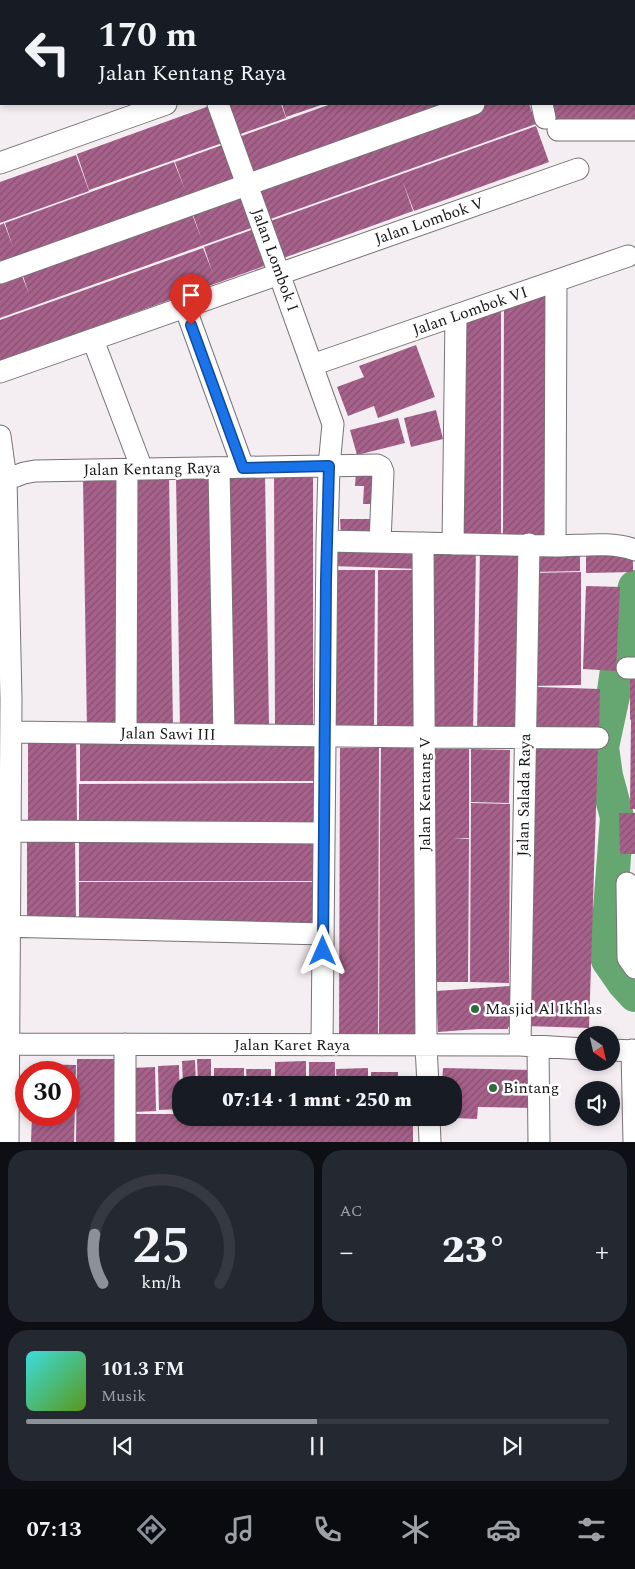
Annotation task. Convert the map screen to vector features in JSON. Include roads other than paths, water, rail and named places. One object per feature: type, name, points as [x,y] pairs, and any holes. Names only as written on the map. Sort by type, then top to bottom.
[{"type":"street","points":[[0,162],[163,105]]},
{"type":"street","name":"Jalan Lombok I","points":[[218,105],[331,417],[333,431],[329,466],[327,541],[322,1045]]},
{"type":"street","points":[[0,272],[471,105]]},
{"type":"street","points":[[549,117],[635,130]]},
{"type":"street","name":"Jalan Lombok V","points":[[0,372],[578,169]]},
{"type":"street","name":"Jalan Lombok VI","points":[[312,366],[628,256]]},
{"type":"street","points":[[556,281],[556,546]]},
{"type":"street","points":[[185,307],[243,468]]},
{"type":"street","points":[[453,544],[456,316]]},
{"type":"street","points":[[93,340],[135,470],[126,733]]},
{"type":"street","points":[[0,436],[3,480],[6,701],[11,732],[11,831],[5,926],[5,1044],[8,1142]]},
{"type":"street","name":"Jalan Kentang Raya","points":[[3,480],[35,471],[373,464],[381,467],[383,472],[380,542]]},
{"type":"street","points":[[219,468],[224,735]]},
{"type":"street","points":[[327,541],[529,544],[630,548]]},
{"type":"street","name":"Jalan Kentang V","points":[[423,543],[428,1076]]},
{"type":"street","name":"Jalan Salada Raya","points":[[529,544],[525,738],[529,1046],[539,1142]]},
{"type":"street","name":"Jalan Sawi III","points":[[11,732],[424,738],[598,738]]},
{"type":"street","points":[[11,831],[324,833]]},
{"type":"street","points":[[627,882],[628,958],[635,968]]},
{"type":"street","points":[[5,926],[323,934]]},
{"type":"street","name":"Jalan Karet Raya","points":[[5,1044],[529,1046],[575,1049]]},
{"type":"street","points":[[125,1044],[125,1142]]},
{"type":"street","points":[[626,1050],[634,1142]]},
{"type":"street","points":[[429,1126],[430,1142]]},
{"type":"waterway","points":[[635,587],[622,635],[614,691],[602,747],[606,776],[617,817],[610,910],[604,927],[604,947],[608,960],[635,995]]},
{"type":"place","name":"Masjid Al Ikhlas","points":[[475,1009]]},
{"type":"place","name":"Bintang","points":[[493,1088]]}]
